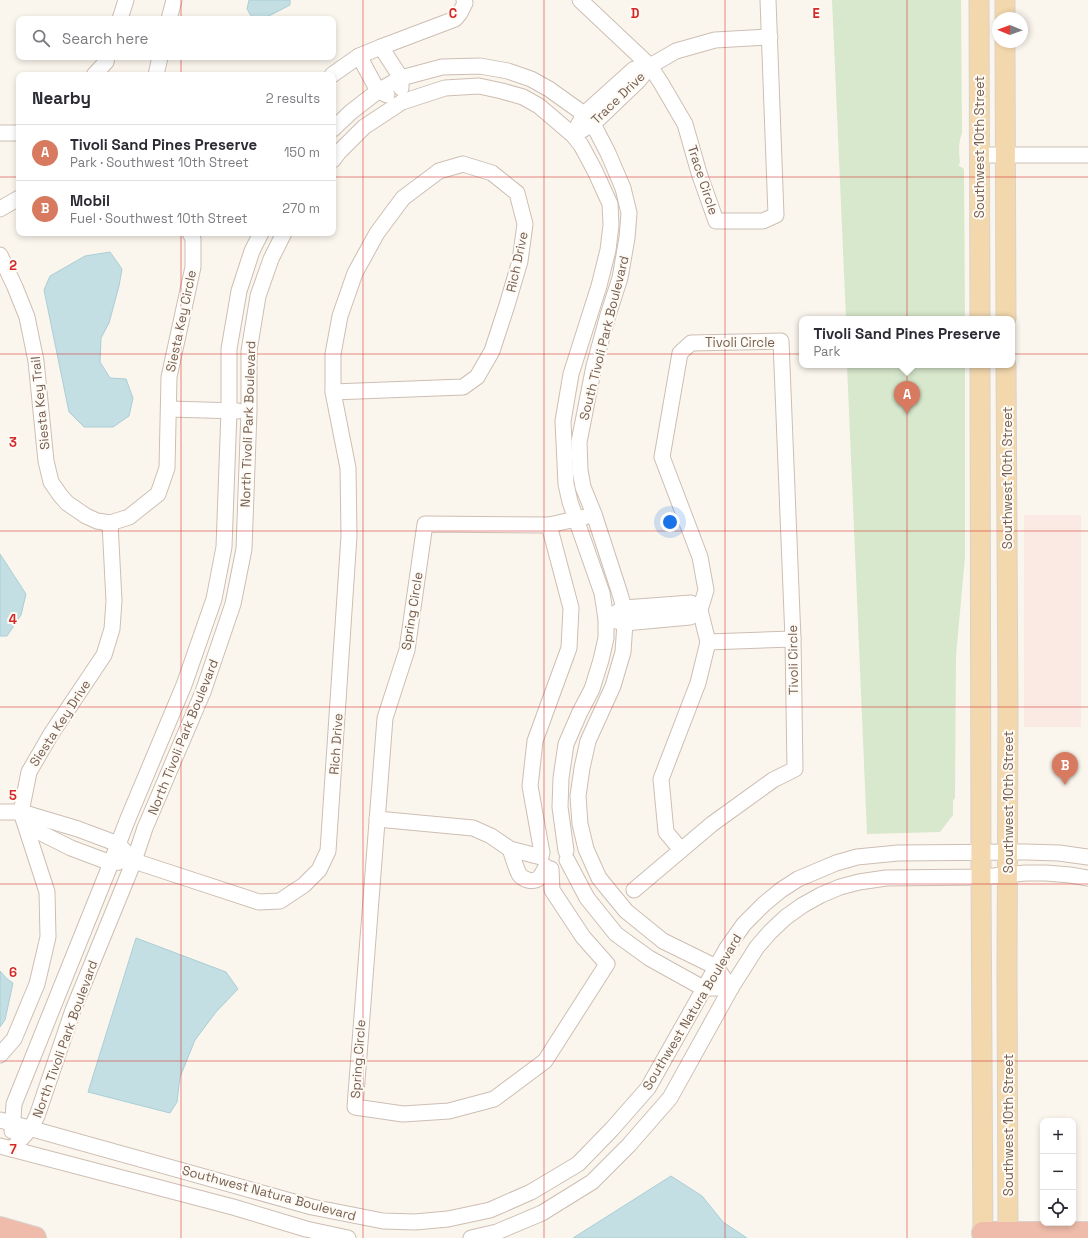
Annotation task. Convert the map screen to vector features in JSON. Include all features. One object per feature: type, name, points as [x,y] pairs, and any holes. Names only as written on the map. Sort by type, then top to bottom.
[{"type":"highway","points":[[0,1228],[35,1238]]},
{"type":"highway","points":[[994,1236],[1088,1233]]},
{"type":"main road","name":"Southwest 10th Street","points":[[979,0],[980,316]]},
{"type":"main road","points":[[1005,0],[1005,12]]},
{"type":"main road","name":"Southwest 10th Street","points":[[1005,48],[1006,316]]},
{"type":"main road","name":"Southwest 10th Street","points":[[980,368],[980,877],[994,1236]]},
{"type":"main road","name":"Southwest 10th Street","points":[[994,1236],[1007,968],[1006,368]]},
{"type":"street","points":[[121,16],[126,0]]},
{"type":"street","points":[[170,16],[174,0]]},
{"type":"street","points":[[336,72],[359,56],[455,19],[460,14],[465,3],[464,0]]},
{"type":"street","name":"Trace Circle","points":[[580,0],[650,66],[661,83],[685,124],[716,221],[763,221],[776,214],[768,0]]},
{"type":"street","name":"Trace Drive","points":[[573,135],[589,119],[639,80],[650,66],[676,51],[715,40],[770,38]]},
{"type":"street","points":[[381,47],[401,78],[402,102]]},
{"type":"street","points":[[359,56],[378,91],[402,102]]},
{"type":"street","points":[[97,72],[106,60]]},
{"type":"street","points":[[157,72],[159,60]]},
{"type":"street","points":[[336,126],[351,112],[378,91],[401,78],[442,68],[480,66],[508,71],[531,79],[549,89],[589,119]]},
{"type":"street","points":[[336,156],[364,127],[402,102],[445,88],[479,86],[502,91],[523,98],[538,106],[573,135]]},
{"type":"street","name":"South Tivoli Park Boulevard","points":[[589,119],[608,153],[623,188],[629,213],[627,238],[620,278],[594,366],[579,442],[580,470],[620,594],[624,608],[625,623],[623,652],[613,686],[588,741],[578,796],[580,824],[586,849],[599,878],[626,912],[663,941],[716,967],[731,988]]},
{"type":"street","points":[[0,133],[16,133]]},
{"type":"street","name":"South Tivoli Park Boulevard","points":[[573,135],[581,145],[595,171],[610,204],[611,225],[608,250],[599,286],[571,374],[563,421],[566,484],[575,519],[602,593],[606,619],[606,638],[592,689],[566,744],[561,778],[560,807],[566,855],[587,898],[616,934],[649,958],[703,988],[731,988]]},
{"type":"street","points":[[979,155],[1088,155]]},
{"type":"street","name":"Rich Drive","points":[[118,844],[134,861],[259,902],[280,901],[304,885],[319,870],[328,851],[349,536],[348,468],[333,392],[333,354],[340,316],[355,273],[377,233],[403,198],[439,171],[463,164],[492,173],[516,193],[525,224],[520,261],[507,305],[492,351],[477,377],[464,387],[333,392]]},
{"type":"street","points":[[0,209],[16,200]]},
{"type":"street","name":"Siesta Key Circle","points":[[110,523],[128,517],[158,494],[167,468],[169,377],[193,267],[193,239],[192,236]]},
{"type":"street","name":"North Tivoli Park Boulevard","points":[[6,1147],[6,1121],[14,1106],[127,821],[181,692],[214,599],[224,547],[229,411],[229,349],[239,291],[252,251],[260,236]]},
{"type":"street","name":"North Tivoli Park Boulevard","points":[[6,1147],[30,1128],[36,1116],[73,1010],[146,828],[200,699],[234,604],[244,549],[249,411],[249,351],[258,296],[271,259],[282,236]]},
{"type":"street","name":"Siesta Key Trail","points":[[0,255],[27,317],[36,361],[46,461],[51,482],[68,503],[86,516],[97,521],[110,523]]},
{"type":"street","name":"Tivoli Circle","points":[[634,890],[712,824],[773,780],[795,769],[793,638],[781,341],[691,343],[680,353],[662,456],[700,557],[706,590],[700,610]]},
{"type":"street","points":[[169,409],[249,411]]},
{"type":"street","name":"Spring Circle","points":[[549,525],[571,608],[570,648],[535,742],[530,786],[552,890],[583,937],[607,964],[545,1061],[494,1099],[449,1111],[403,1114],[355,1107],[385,718],[407,650],[425,524],[549,525],[594,514]]},
{"type":"street","name":"Siesta Key Drive","points":[[0,1055],[14,1039],[36,984],[48,937],[47,892],[21,812],[29,772],[51,734],[104,655],[112,629],[114,601],[110,523]]},
{"type":"street","points":[[606,619],[624,608],[691,604],[700,610],[708,642],[698,683],[662,779],[666,832],[681,850]]},
{"type":"street","points":[[606,619],[625,623],[690,616],[700,610]]},
{"type":"street","points":[[708,642],[793,638]]},
{"type":"street","points":[[190,669],[209,676]]},
{"type":"street","points":[[0,812],[21,812],[78,829],[118,844]]},
{"type":"street","points":[[21,812],[41,833],[71,848],[111,864],[134,861]]},
{"type":"street","points":[[377,819],[473,828],[491,836],[510,849],[545,861],[559,869],[563,866],[566,855],[563,847],[555,844],[547,846],[545,861],[540,877],[530,881],[524,879],[520,875],[510,849]]},
{"type":"street","points":[[566,855],[586,849]]},
{"type":"street","name":"Southwest Natura Boulevard","points":[[6,1121],[312,1207],[383,1221],[414,1222],[448,1219],[490,1210],[531,1192],[578,1164],[612,1129],[648,1088],[703,988],[727,948],[744,924],[781,890],[809,874],[836,863],[857,857],[878,855],[1008,852],[1059,853],[1088,857]]},
{"type":"street","name":"Southwest Natura Boulevard","points":[[471,1238],[497,1232],[542,1213],[592,1182],[629,1145],[670,1098],[731,988],[757,947],[770,932],[797,909],[821,895],[850,884],[886,878],[980,877],[1026,873],[1046,873],[1088,878]]},
{"type":"street","points":[[78,944],[97,952]]},
{"type":"street","points":[[46,1025],[66,1032]]},
{"type":"street","name":"Southwest Natura Boulevard","points":[[6,1147],[233,1207],[306,1229],[348,1238]]},
{"type":"shaded area","points":[[1024,515],[1081,515],[1081,727],[1024,727]]},
{"type":"green space","points":[[832,0],[961,0],[962,133],[959,144],[960,163],[958,165],[964,169],[965,316],[846,316]]},
{"type":"green space","points":[[847,368],[965,368],[965,557],[956,656],[955,798],[953,801],[953,815],[940,832],[867,834]]},
{"type":"water","points":[[249,0],[290,0],[290,5],[269,16],[251,16],[247,9]]},
{"type":"water","points":[[110,252],[122,269],[109,323],[101,338],[100,362],[110,378],[126,379],[133,398],[129,416],[113,427],[84,427],[69,412],[44,290],[50,276],[85,256]]},
{"type":"water","points":[[0,554],[26,594],[21,615],[7,636],[0,636]]},
{"type":"water","points":[[136,938],[226,972],[238,989],[216,1012],[195,1040],[180,1077],[177,1102],[170,1113],[88,1092]]},
{"type":"water","points":[[0,971],[13,983],[5,1020],[0,1027]]},
{"type":"water","points":[[671,1176],[702,1196],[723,1222],[747,1238],[573,1238]]},
{"type":"place","name":"Tivoli Sand Pines Preserve","points":[[907,414]]},
{"type":"place","name":"Mobil","points":[[1065,785]]}]
